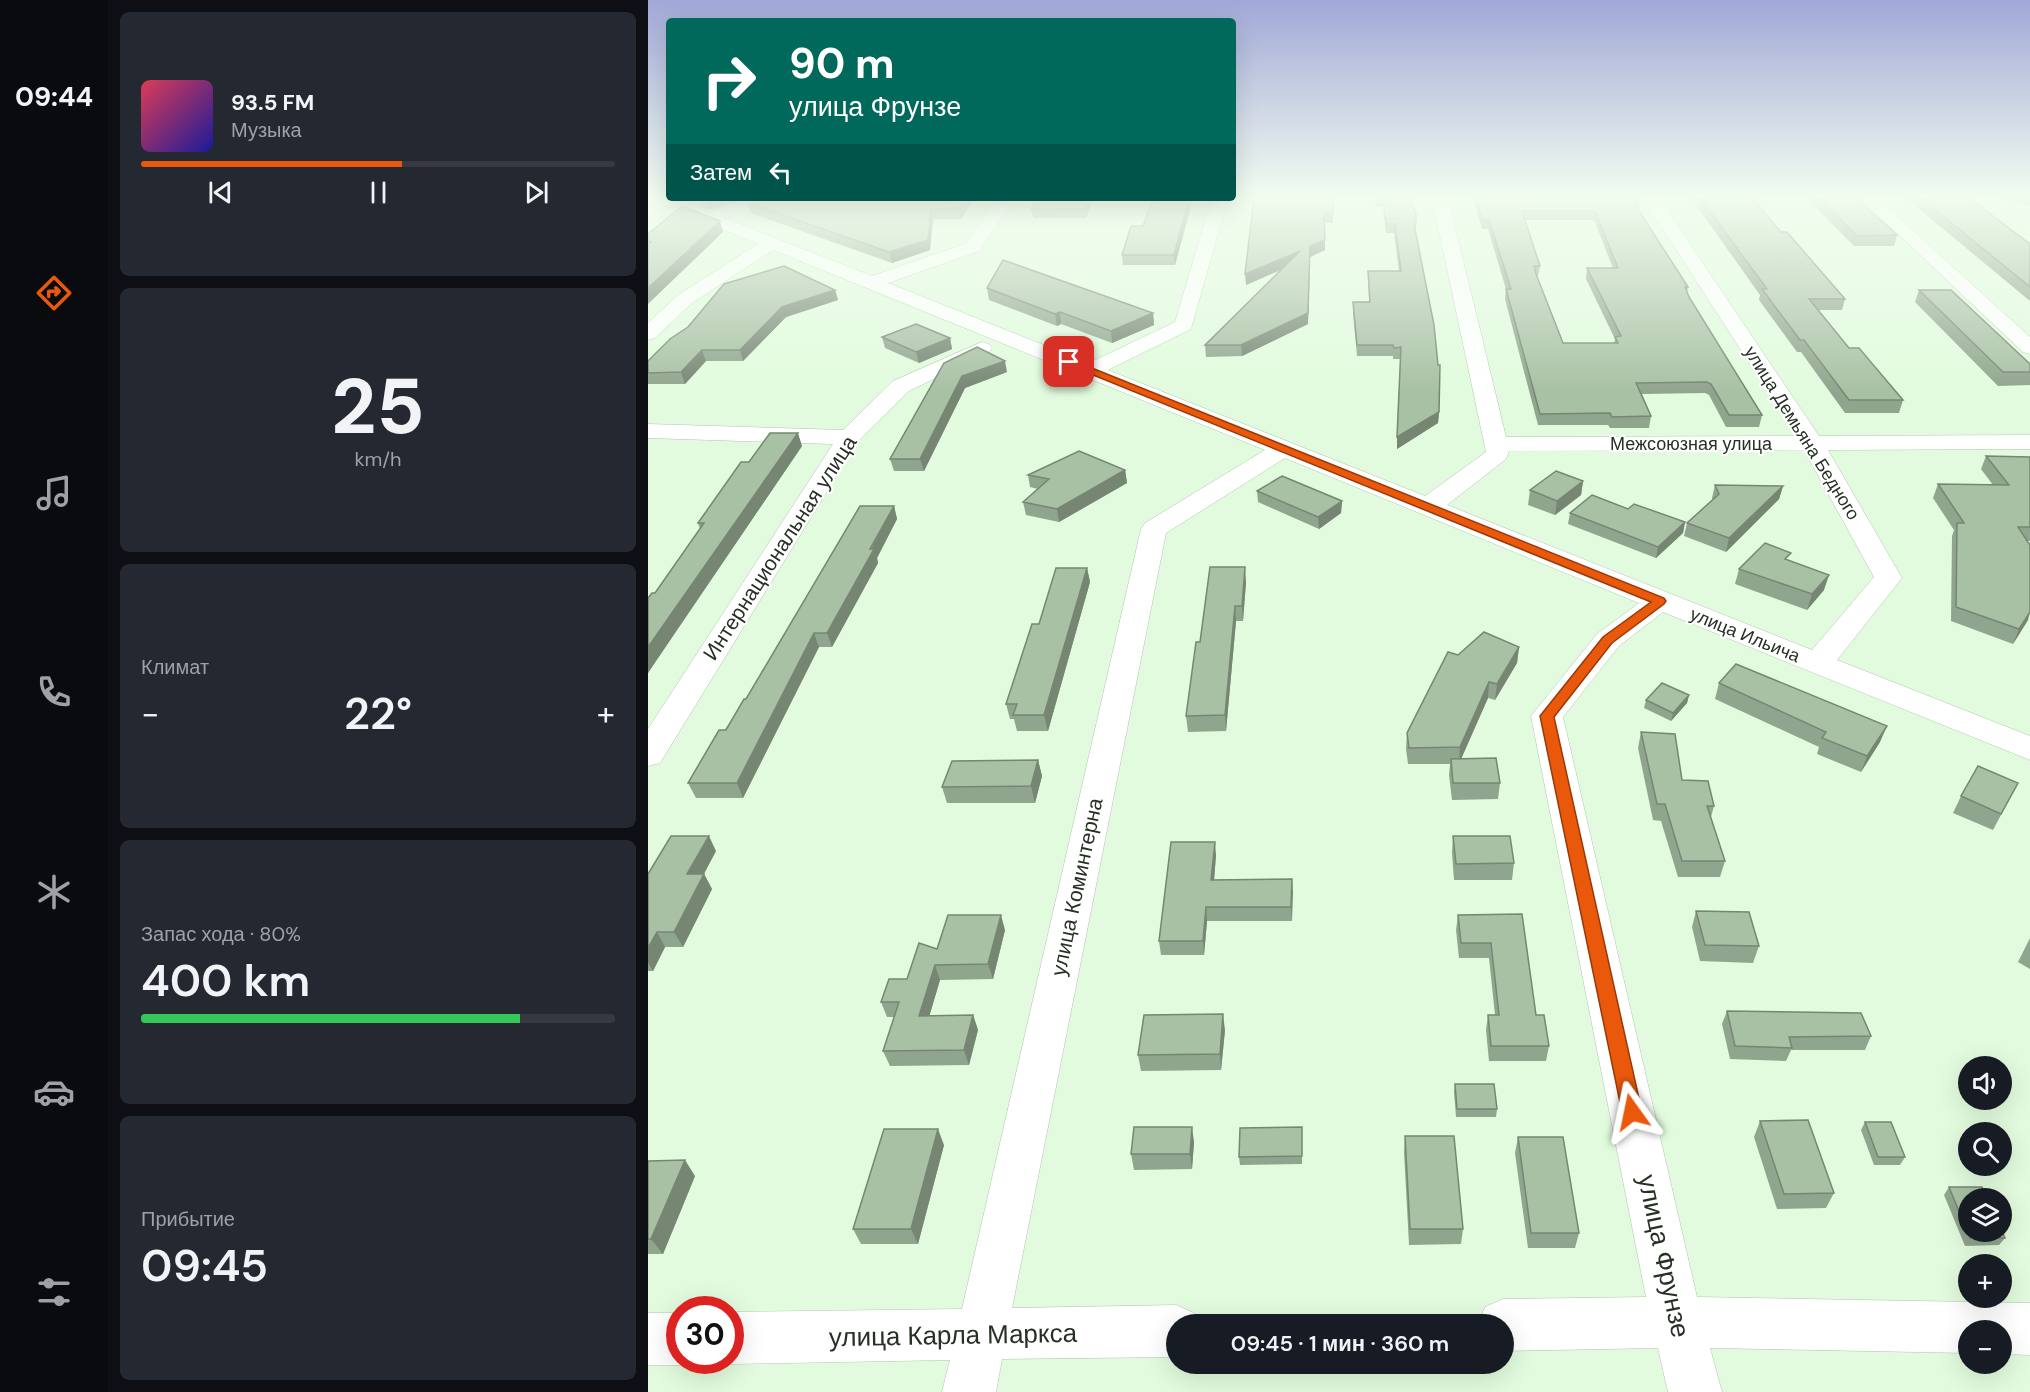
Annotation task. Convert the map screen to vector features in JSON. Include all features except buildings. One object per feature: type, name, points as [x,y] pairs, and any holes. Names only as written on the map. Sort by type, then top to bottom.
[{"type":"street","points":[[648,334],[685,299],[740,263]]},
{"type":"street","name":"улица Ильича","points":[[821,263],[2030,749]]},
{"type":"street","points":[[871,283],[928,263]]},
{"type":"street","points":[[1091,370],[1184,325],[1202,263]]},
{"type":"street","points":[[1426,508],[1498,454],[1455,263]]},
{"type":"street","name":"улица Демьяна Бедного","points":[[1694,263],[1813,444],[1888,578],[1817,664]]},
{"type":"street","points":[[1938,263],[2030,348]]},
{"type":"street","name":"Интернациональная улица","points":[[648,755],[849,437],[901,386],[1004,337]]},
{"type":"street","points":[[648,431],[849,437]]},
{"type":"street","name":"Межсоюзная улица","points":[[1496,444],[2030,442]]},
{"type":"street","name":"улица Коминтерна","points":[[969,1392],[1154,529],[1282,450]]},
{"type":"street","name":"улица Фрунзе","points":[[1660,601],[1608,640],[1547,716],[1677,1322],[1695,1392]]},
{"type":"street","points":[[1514,1325],[1677,1322],[2030,1329]]},
{"type":"street","name":"улица Карла Маркса","points":[[744,1338],[1166,1331]]},
{"type":"street","points":[[648,1339],[666,1339]]},
{"type":"route","points":[[1069,362],[1660,601],[1608,640],[1547,716],[1632,1112]]}]
